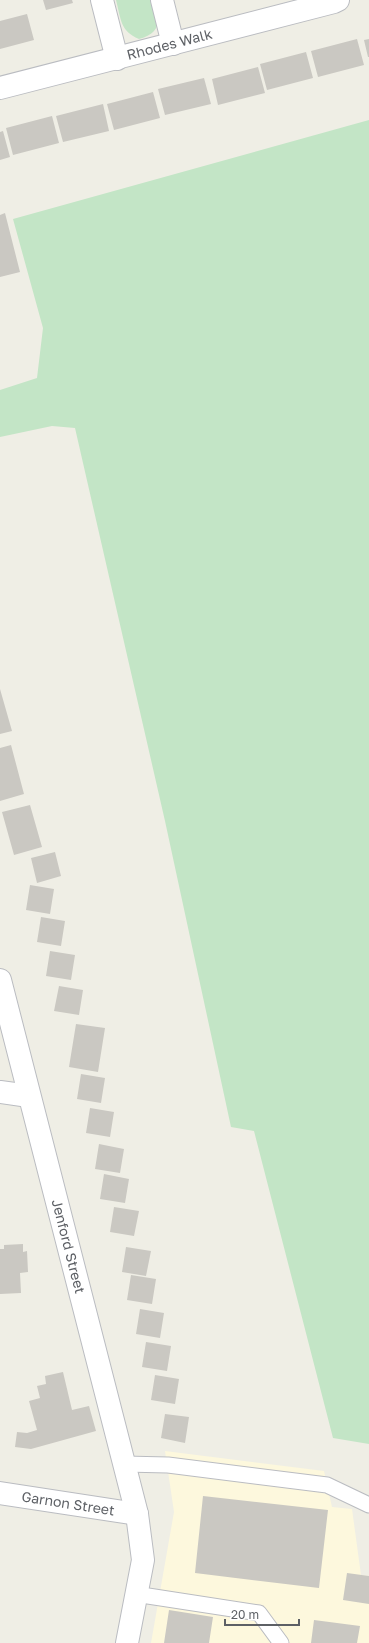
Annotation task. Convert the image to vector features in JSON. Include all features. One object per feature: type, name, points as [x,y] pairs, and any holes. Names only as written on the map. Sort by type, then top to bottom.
[{"type":"street","points":[[102,0],[117,59]]},
{"type":"street","points":[[162,0],[173,44]]},
{"type":"street","name":"Rhodes Walk","points":[[0,88],[117,59],[338,0]]},
{"type":"street","name":"Jenford Street","points":[[0,980],[137,1514],[143,1560],[127,1643]]},
{"type":"street","points":[[0,1092],[29,1096]]},
{"type":"street","name":"Garnon Street","points":[[0,1493],[137,1514]]},
{"type":"lane","points":[[124,1464],[168,1465],[327,1486],[369,1505]]},
{"type":"lane","points":[[136,1594],[259,1613],[280,1643]]},
{"type":"shaded area","points":[[165,1451],[324,1471],[332,1507],[352,1509],[361,1575],[369,1576],[369,1643],[151,1643],[174,1512]]},
{"type":"green space","points":[[116,0],[154,0],[158,19],[156,29],[147,36],[139,39],[133,36],[122,24]]},
{"type":"green space","points":[[369,120],[369,1444],[333,1438],[254,1131],[231,1127],[165,821],[75,428],[52,426],[0,437],[0,390],[37,378],[43,328],[13,219]]},
{"type":"building","points":[[43,0],[72,0],[73,3],[46,10]]},
{"type":"building","points":[[27,14],[34,40],[0,49],[0,21]]},
{"type":"building","points":[[357,39],[364,65],[318,77],[311,51]]},
{"type":"building","points":[[369,39],[369,57],[368,57],[364,40]]},
{"type":"building","points":[[306,52],[313,78],[267,90],[260,64]]},
{"type":"building","points":[[258,67],[265,93],[218,105],[212,79]]},
{"type":"building","points":[[204,78],[211,104],[165,115],[158,89]]},
{"type":"building","points":[[153,92],[160,118],[114,130],[107,104]]},
{"type":"building","points":[[103,104],[109,131],[63,142],[56,116]]},
{"type":"building","points":[[52,116],[59,143],[13,155],[6,128]]},
{"type":"building","points":[[3,131],[10,157],[0,160],[0,132]]},
{"type":"building","points":[[5,213],[20,272],[0,277],[0,215]]},
{"type":"building","points":[[0,689],[12,731],[0,734]]},
{"type":"building","points":[[11,745],[24,794],[0,801],[0,748]]},
{"type":"building","points":[[30,805],[42,847],[14,855],[2,812]]},
{"type":"building","points":[[55,852],[61,876],[37,883],[31,858]]},
{"type":"building","points":[[30,885],[54,889],[50,914],[26,910]]},
{"type":"building","points":[[41,917],[65,921],[61,946],[37,942]]},
{"type":"building","points":[[50,951],[75,955],[71,980],[46,976]]},
{"type":"building","points":[[59,986],[83,990],[79,1015],[54,1011]]},
{"type":"building","points":[[76,1024],[105,1028],[98,1072],[69,1067]]},
{"type":"building","points":[[81,1074],[105,1078],[101,1103],[77,1099]]},
{"type":"building","points":[[90,1108],[114,1112],[110,1137],[86,1133]]},
{"type":"building","points":[[99,1144],[124,1149],[120,1173],[95,1169]]},
{"type":"building","points":[[104,1174],[129,1179],[125,1203],[100,1199]]},
{"type":"building","points":[[114,1207],[139,1211],[134,1236],[110,1232]]},
{"type":"building","points":[[23,1244],[23,1252],[27,1251],[28,1272],[20,1273],[21,1293],[0,1294],[0,1249],[4,1249],[4,1245]]},
{"type":"building","points":[[126,1247],[151,1251],[146,1276],[122,1272]]},
{"type":"building","points":[[131,1275],[156,1279],[152,1304],[127,1300]]},
{"type":"building","points":[[140,1309],[164,1313],[160,1338],[136,1334]]},
{"type":"building","points":[[146,1342],[171,1346],[167,1371],[142,1367]]},
{"type":"building","points":[[63,1372],[72,1410],[89,1406],[96,1431],[31,1449],[15,1447],[17,1432],[27,1433],[37,1430],[29,1401],[40,1398],[37,1386],[46,1384],[45,1376]]},
{"type":"building","points":[[155,1375],[179,1379],[175,1404],[151,1400]]},
{"type":"building","points":[[165,1414],[189,1417],[185,1443],[161,1438]]},
{"type":"building","points":[[203,1496],[328,1510],[319,1588],[195,1573]]},
{"type":"building","points":[[347,1573],[369,1576],[369,1604],[343,1600]]},
{"type":"building","points":[[169,1610],[213,1617],[209,1643],[164,1643]]},
{"type":"building","points":[[314,1620],[360,1626],[357,1643],[311,1643]]}]
